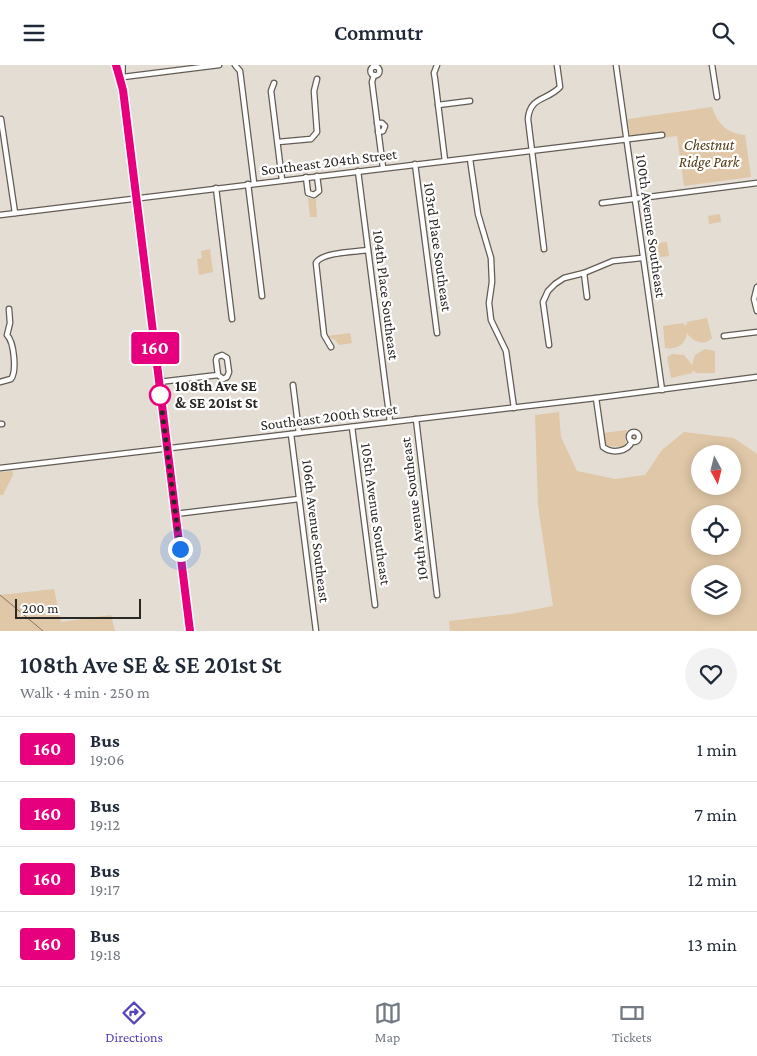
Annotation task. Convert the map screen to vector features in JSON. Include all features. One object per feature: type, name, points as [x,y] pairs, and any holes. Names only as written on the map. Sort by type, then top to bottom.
[{"type":"main road","points":[[116,65],[122,83]]},
{"type":"main road","points":[[122,65],[122,83],[190,631]]},
{"type":"street","points":[[123,77],[219,65]]},
{"type":"street","points":[[437,65],[434,73],[445,161]]},
{"type":"street","points":[[544,249],[529,112],[536,101],[556,92],[560,87],[557,65]]},
{"type":"street","name":"100th Avenue Southeast","points":[[616,65],[662,390]]},
{"type":"street","points":[[712,65],[717,97]]},
{"type":"street","points":[[236,66],[240,71],[262,296]]},
{"type":"street","points":[[374,75],[372,82],[383,168]]},
{"type":"street","points":[[278,142],[311,139],[316,135],[318,129],[314,91],[317,79]]},
{"type":"street","points":[[274,83],[271,91],[282,180]]},
{"type":"street","points":[[438,105],[470,101]]},
{"type":"street","points":[[1,119],[15,213]]},
{"type":"street","points":[[377,123],[384,123],[386,126],[383,131],[378,132]]},
{"type":"street","name":"Southeast 204th Street","points":[[0,215],[136,197],[532,152],[662,135]]},
{"type":"street","points":[[470,159],[478,215],[492,263],[489,303],[491,320],[506,351],[514,408]]},
{"type":"street","name":"103rd Place Southeast","points":[[415,164],[437,333]]},
{"type":"street","name":"104th Place Southeast","points":[[358,171],[390,422]]},
{"type":"street","points":[[306,177],[308,193],[314,195],[318,191],[317,176]]},
{"type":"street","points":[[602,203],[757,183]]},
{"type":"street","points":[[216,188],[232,319]]},
{"type":"street","points":[[331,347],[324,335],[315,269],[317,260],[324,256],[368,250]]},
{"type":"street","points":[[549,345],[544,302],[548,291],[564,278],[584,273],[613,261],[642,258]]},
{"type":"street","points":[[584,273],[587,297]]},
{"type":"street","points":[[757,287],[754,299],[757,311]]},
{"type":"street","points":[[0,382],[11,379],[15,371],[12,341],[4,334],[10,323],[8,309]]},
{"type":"street","points":[[724,336],[757,331]]},
{"type":"street","points":[[159,382],[218,375],[223,379],[228,375],[227,358],[222,355],[216,360],[218,375]]},
{"type":"street","name":"Southeast 200th Street","points":[[0,468],[514,408],[757,377]]},
{"type":"street","points":[[293,385],[299,433]]},
{"type":"street","points":[[596,398],[603,447],[611,451],[624,450],[630,447],[632,441]]},
{"type":"street","name":"104th Avenue Southeast","points":[[416,419],[437,595]]},
{"type":"street","name":"105th Avenue Southeast","points":[[352,427],[375,605]]},
{"type":"street","name":"106th Avenue Southeast","points":[[291,434],[316,631]]},
{"type":"street","points":[[175,514],[299,499]]},
{"type":"green space","name":"Chestnut Ridge Park","points":[[712,107],[724,127],[733,133],[745,135],[751,177],[684,186],[677,136],[631,142],[628,119]]},
{"type":"green space","points":[[308,198],[316,199],[317,217],[310,217]]},
{"type":"green space","points":[[720,214],[721,222],[709,224],[708,216]]},
{"type":"green space","points":[[667,242],[669,256],[660,257],[657,243]]},
{"type":"green space","points":[[210,249],[213,272],[199,275],[197,259],[202,258],[201,251]]},
{"type":"green space","points":[[707,318],[712,338],[709,341],[698,342],[687,333],[683,343],[674,348],[665,348],[663,326],[683,323],[686,326],[687,322]]},
{"type":"green space","points":[[350,333],[352,343],[339,345],[335,340],[327,336]]},
{"type":"green space","points":[[705,349],[715,351],[715,373],[696,373],[693,370],[692,373],[671,378],[667,357],[672,354],[684,355],[692,365],[695,355]]},
{"type":"green space","points":[[559,412],[561,437],[577,471],[615,479],[645,475],[662,450],[684,432],[734,438],[757,454],[757,631],[450,631],[449,621],[511,614],[553,606],[538,506],[535,415]]},
{"type":"green space","points":[[627,430],[626,445],[622,447],[607,446],[603,433]]},
{"type":"green space","points":[[13,471],[13,475],[3,495],[0,495],[0,472]]},
{"type":"green space","points":[[54,589],[61,622],[111,615],[115,631],[0,631],[0,595]]},
{"type":"waterway","points":[[0,595],[43,631]]},
{"type":"bus line","name":"160","points":[[116,65],[123,90],[190,631]]},
{"type":"place","name":"108th Ave SE & SE 201st St","points":[[160,395]]},
{"type":"route","points":[[160,395],[180,549]]}]
